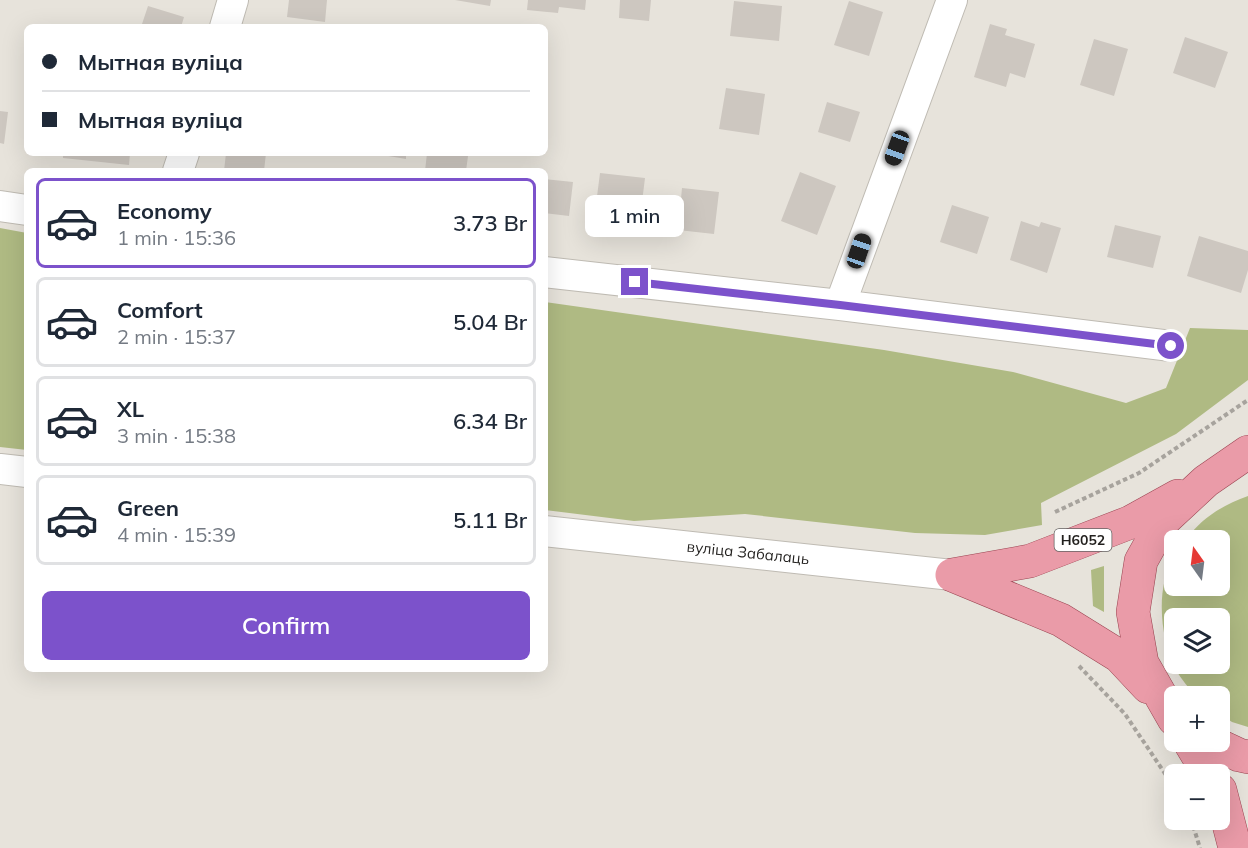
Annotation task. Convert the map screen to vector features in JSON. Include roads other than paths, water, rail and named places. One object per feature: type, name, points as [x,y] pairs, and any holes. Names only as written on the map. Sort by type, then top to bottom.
[{"type":"main road","points":[[1206,481],[1248,452]]},
{"type":"main road","name":"Н6052","points":[[952,574],[1030,561],[1131,522],[1206,481],[1248,465]]},
{"type":"main road","name":"Н6052","points":[[1164,700],[1142,663],[1132,612],[1142,561],[1164,520],[1206,481]]},
{"type":"main road","name":"Н6052","points":[[952,574],[1069,625],[1119,656],[1164,704]]},
{"type":"main road","points":[[1230,751],[1248,757]]},
{"type":"main road","points":[[1230,829],[1235,848]]},
{"type":"street","points":[[226,24],[233,0]]},
{"type":"street","points":[[840,305],[952,0]]},
{"type":"street","points":[[0,206],[24,210]]},
{"type":"street","points":[[548,273],[840,305],[1171,346]]},
{"type":"street","points":[[0,469],[24,472]]},
{"type":"street","name":"вуліца Забалаць","points":[[548,531],[952,574]]}]
